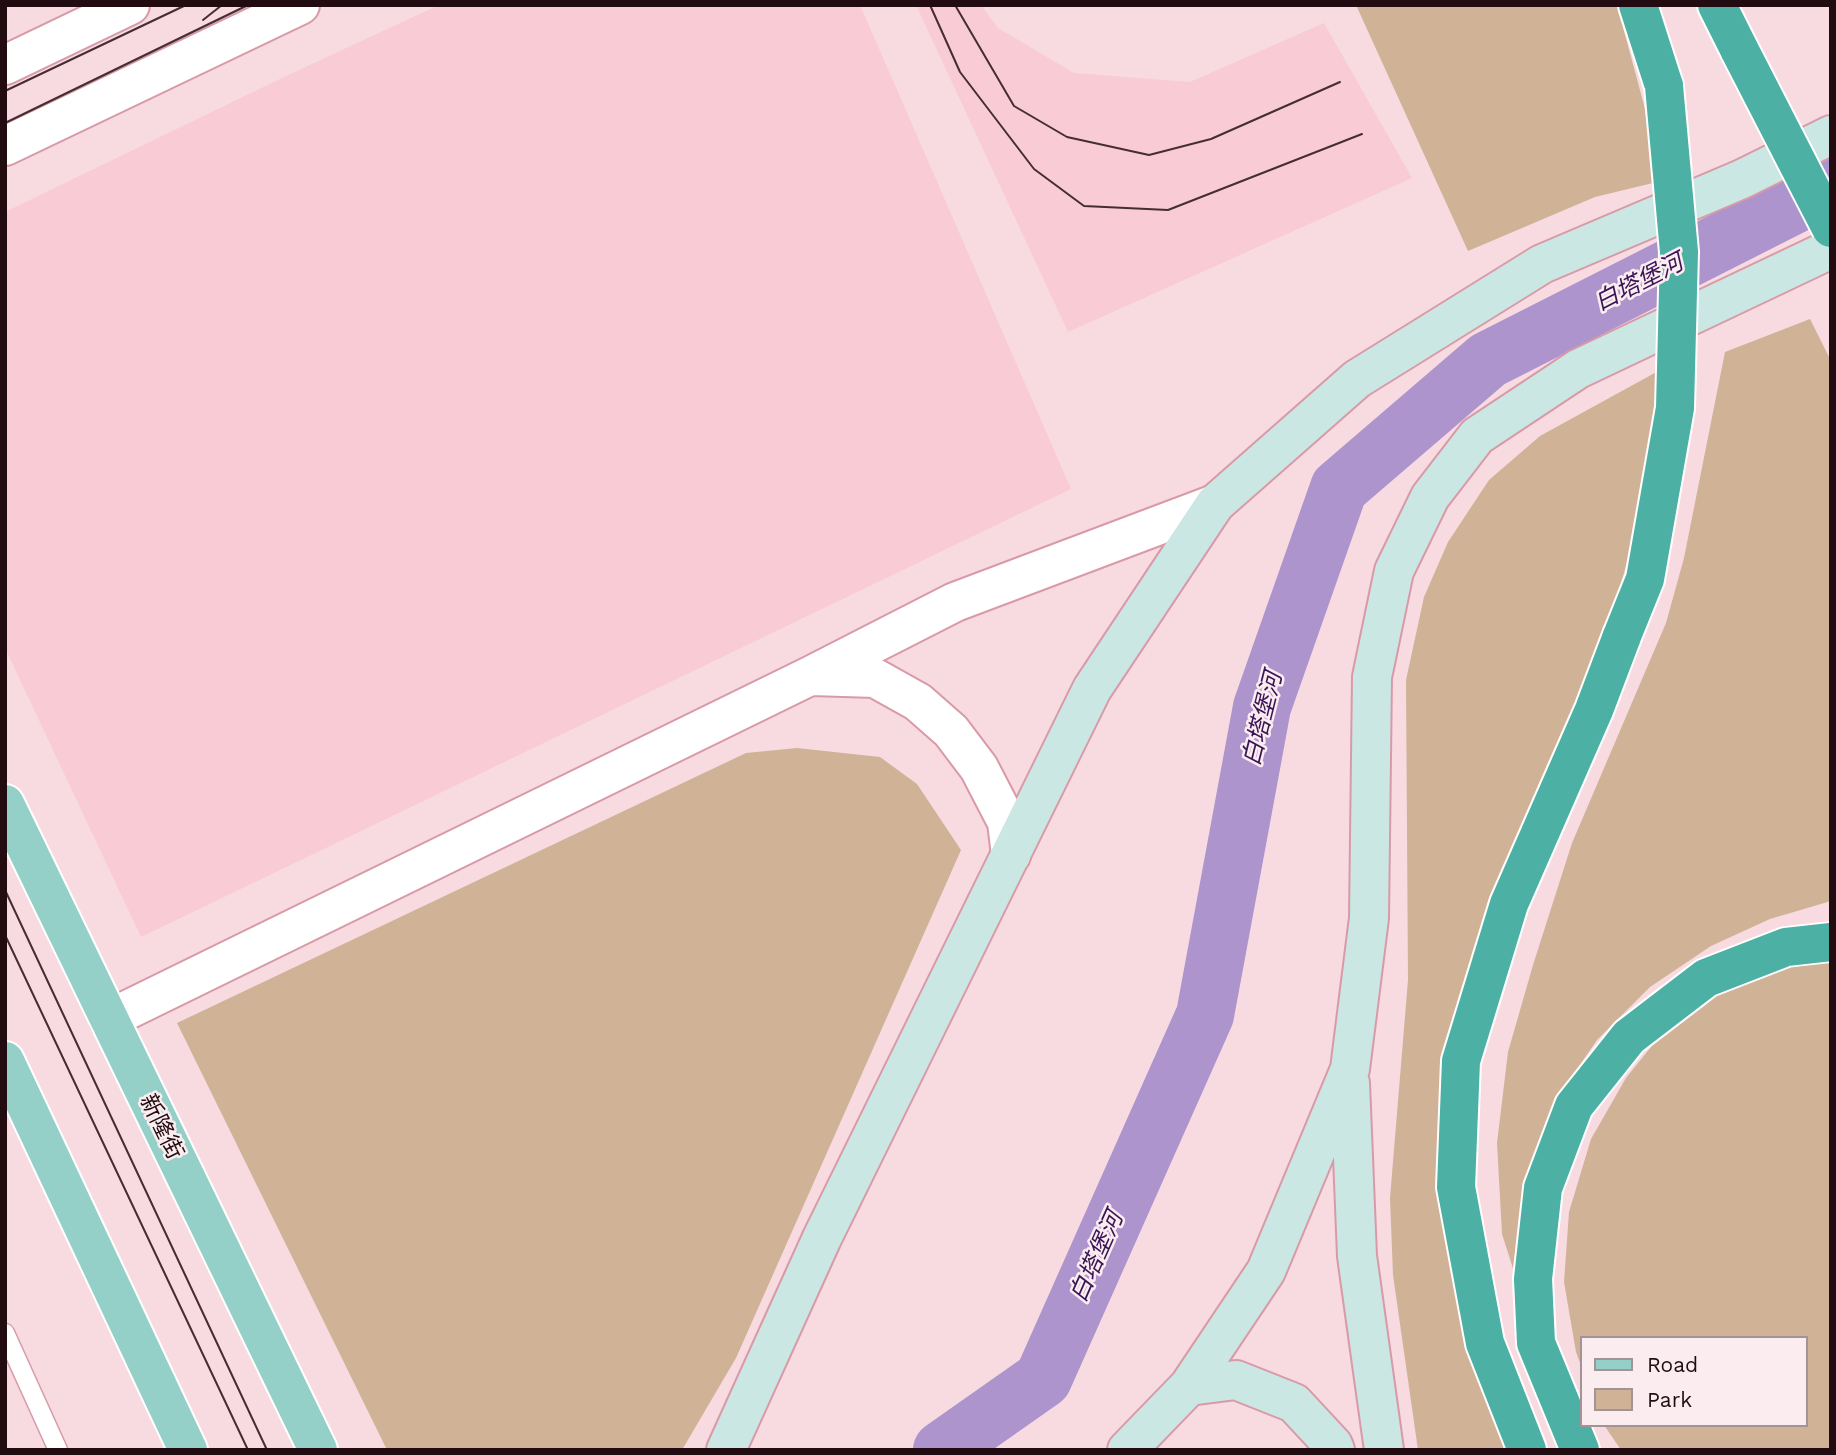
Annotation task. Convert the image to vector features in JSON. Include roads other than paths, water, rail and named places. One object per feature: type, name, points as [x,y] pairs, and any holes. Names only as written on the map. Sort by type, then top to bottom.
[{"type":"highway","points":[[1527,1450],[1485,1342],[1456,1187],[1461,1061],[1509,904],[1594,710],[1645,579],[1675,408],[1679,252],[1664,86],[1639,5]]},
{"type":"highway","points":[[1717,5],[1831,228]]},
{"type":"highway","points":[[1580,1450],[1536,1343],[1533,1279],[1543,1188],[1574,1106],[1629,1037],[1706,978],[1786,947],[1831,942]]},
{"type":"main road","points":[[726,1450],[822,1238],[1092,689],[1215,504],[1357,379],[1542,264],[1742,179],[1831,135]]},
{"type":"main road","points":[[1384,1450],[1357,1256],[1350,1069],[1369,918],[1372,677],[1394,571],[1430,497],[1477,436],[1578,369],[1831,249]]},
{"type":"main road","name":"新隆街","points":[[5,804],[318,1450]]},
{"type":"main road","points":[[6,1066],[188,1450]]},
{"type":"main road","points":[[1127,1450],[1189,1385],[1266,1271],[1350,1069]]},
{"type":"main road","points":[[1189,1385],[1236,1380],[1294,1402],[1335,1450]]},
{"type":"street","points":[[5,65],[131,5]]},
{"type":"street","points":[[5,146],[300,5]]},
{"type":"street","points":[[109,1019],[810,676],[955,602],[1215,504]]},
{"type":"street","points":[[810,676],[875,678],[918,702],[943,724],[979,768],[996,800],[1007,822],[1011,855]]},
{"type":"lane","points":[[5,1332],[58,1450]]},
{"type":"waterway","name":"白塔堡河","points":[[942,1450],[1043,1379],[1205,1015],[1262,707],[1339,488],[1488,360],[1831,186]]},
{"type":"tram line","points":[[5,91],[186,5]]},
{"type":"tram line","points":[[203,20],[222,5]]},
{"type":"tram line","points":[[5,123],[248,5]]},
{"type":"tram line","points":[[930,5],[960,72],[1034,169],[1084,206],[1168,210],[1362,134]]},
{"type":"tram line","points":[[955,5],[1014,106],[1067,137],[1149,155],[1211,139],[1340,82]]},
{"type":"tram line","points":[[5,890],[267,1450]]},
{"type":"tram line","points":[[5,935],[248,1450]]}]
